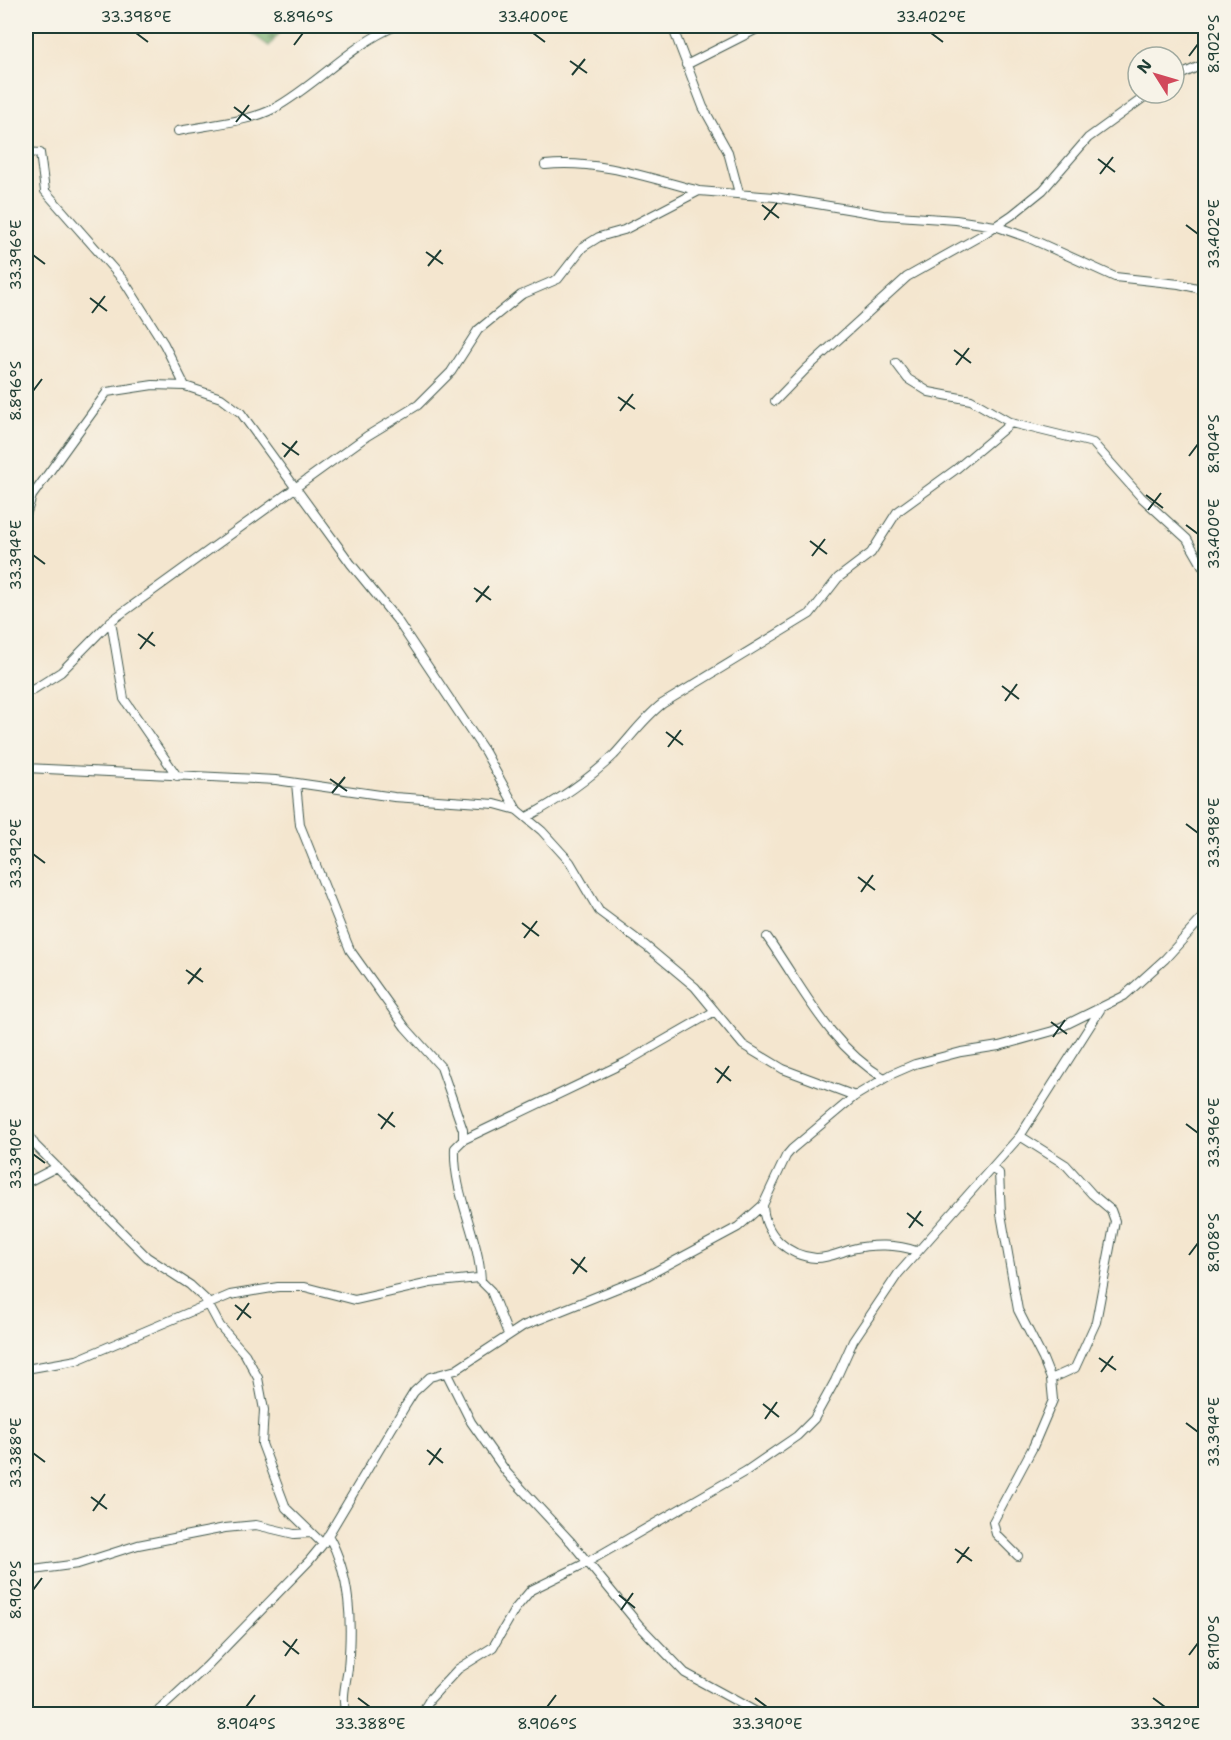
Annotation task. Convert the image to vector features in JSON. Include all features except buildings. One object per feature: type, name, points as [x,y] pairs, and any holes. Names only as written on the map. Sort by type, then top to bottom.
[{"type":"street","points":[[178,131],[269,111],[359,46],[396,26]]},
{"type":"street","points":[[672,26],[703,107],[728,152],[739,193]]},
{"type":"street","points":[[686,65],[763,26]]},
{"type":"street","points":[[1186,72],[1206,63]]},
{"type":"street","points":[[775,401],[806,369],[907,277],[995,226],[1043,190],[1088,138],[1133,105]]},
{"type":"street","points":[[26,152],[40,153],[45,190],[124,281],[164,344],[185,386]]},
{"type":"street","points":[[545,165],[564,164],[620,171],[699,190],[739,193],[883,215],[956,220],[995,226],[1029,238],[1115,277],[1179,284],[1206,290]]},
{"type":"street","points":[[30,691],[61,672],[111,621],[296,490],[367,436],[424,399],[451,372],[478,330],[522,295],[558,279],[583,248],[599,237],[624,230],[699,190]]},
{"type":"street","points":[[896,363],[918,386],[929,392],[971,400],[1011,423],[1093,443],[1141,497],[1186,539],[1206,572]]},
{"type":"street","points":[[26,515],[32,496],[107,392],[153,386],[185,386],[221,398],[236,408],[296,490],[397,620],[486,752],[517,810]]},
{"type":"street","points":[[527,817],[567,794],[601,767],[646,716],[662,704],[810,614],[838,578],[871,553],[897,512],[955,470],[1011,423]]},
{"type":"street","points":[[26,485],[32,496]]},
{"type":"street","points":[[111,621],[124,699],[177,776]]},
{"type":"street","points":[[26,768],[296,783],[394,797],[495,804],[517,810],[527,817],[570,862],[599,911],[678,972],[716,1011],[735,1037],[755,1054],[783,1069],[855,1096]]},
{"type":"street","points":[[296,783],[300,825],[350,950],[405,1027],[441,1067],[463,1130],[463,1140]]},
{"type":"street","points":[[155,1714],[299,1573],[323,1544],[414,1392],[430,1377],[447,1374],[508,1334],[542,1316],[645,1276],[699,1250],[738,1227],[762,1205],[786,1156],[855,1096],[884,1078],[915,1064],[961,1052],[999,1046],[1053,1030],[1101,1009],[1138,986],[1206,914]]},
{"type":"street","points":[[766,938],[835,1038],[856,1059],[884,1078]]},
{"type":"street","points":[[421,1714],[430,1699],[458,1669],[493,1647],[515,1609],[531,1590],[586,1563],[746,1471],[797,1436],[814,1419],[862,1326],[916,1251],[933,1236],[1020,1136],[1101,1009]]},
{"type":"street","points":[[481,1281],[478,1250],[457,1184],[455,1149],[463,1140],[626,1062],[716,1011]]},
{"type":"street","points":[[26,1130],[35,1145],[147,1257],[190,1285],[209,1304],[220,1326],[245,1354],[258,1378],[263,1400],[261,1436],[265,1457],[286,1508],[323,1544]]},
{"type":"street","points":[[1020,1136],[1066,1165],[1111,1210],[1115,1221],[1096,1322],[1075,1368],[1051,1379]]},
{"type":"street","points":[[26,1183],[57,1167]]},
{"type":"street","points":[[992,1169],[999,1173],[1001,1214],[1018,1310],[1038,1345],[1051,1379],[1053,1400],[1046,1421],[993,1522],[996,1534],[1018,1556]]},
{"type":"street","points":[[762,1205],[766,1227],[777,1241],[805,1256],[818,1258],[865,1247],[907,1247],[916,1251]]},
{"type":"street","points":[[26,1369],[77,1360],[230,1295],[278,1287],[314,1288],[355,1300],[473,1277],[481,1281],[490,1291],[508,1334]]},
{"type":"street","points":[[447,1374],[471,1422],[507,1473],[571,1542],[639,1625],[685,1674],[760,1714]]},
{"type":"street","points":[[26,1570],[78,1564],[138,1545],[225,1528],[256,1525],[294,1534],[311,1533]]},
{"type":"street","points":[[328,1535],[342,1563],[350,1615],[344,1699],[346,1714]]},
{"type":"green space","points":[[242,26],[285,26],[269,46]]}]
